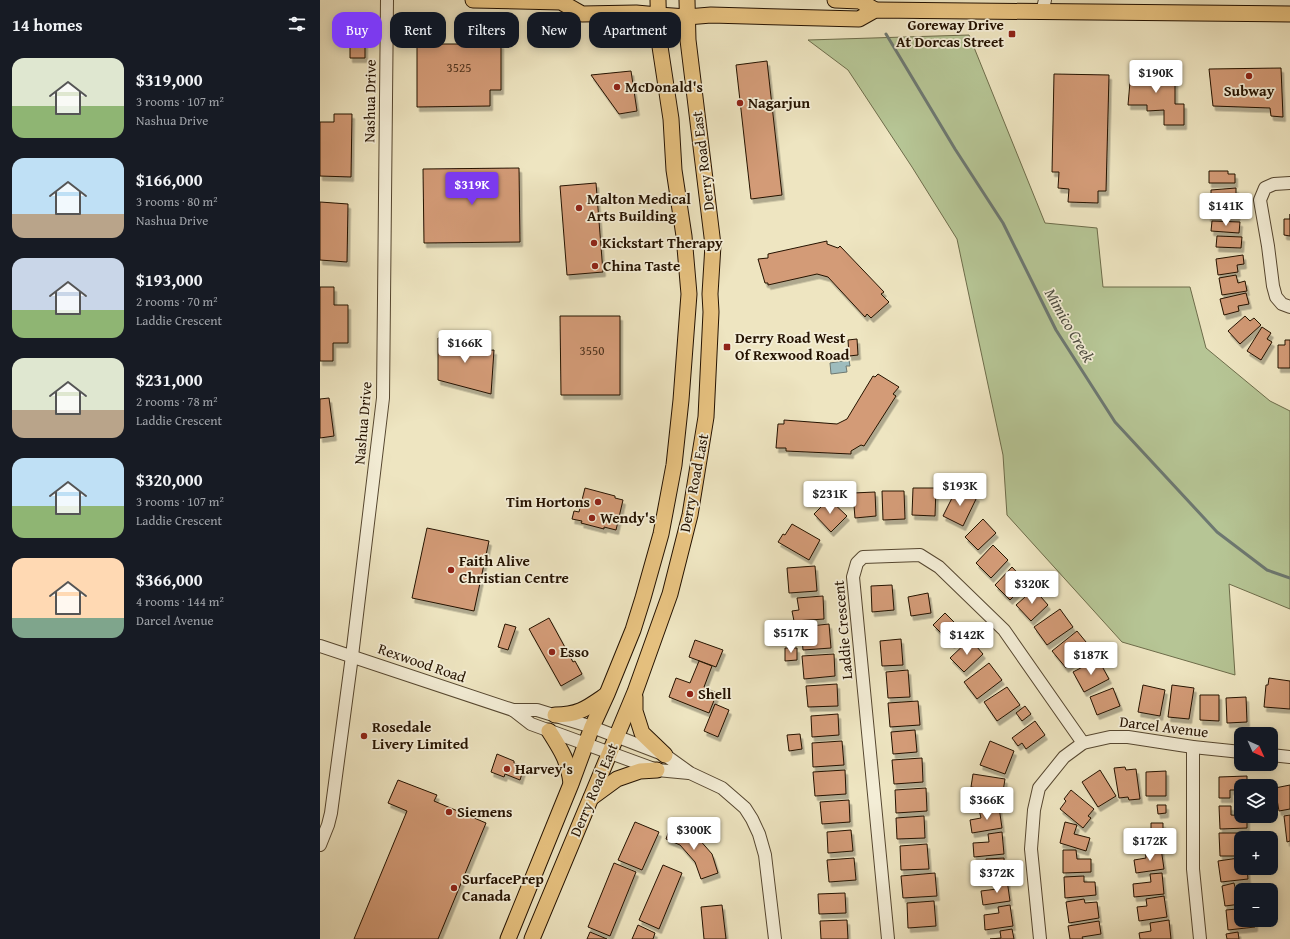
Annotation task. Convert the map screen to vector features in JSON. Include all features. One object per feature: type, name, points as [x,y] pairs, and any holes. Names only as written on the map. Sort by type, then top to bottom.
[{"type":"main road","points":[[473,0],[562,1],[582,14],[589,14]]},
{"type":"main road","name":"Derry Road East","points":[[658,0],[658,12]]},
{"type":"main road","name":"Derry Road East","points":[[532,939],[635,692],[670,594],[690,515],[706,417],[713,245],[688,40],[686,0]]},
{"type":"main road","points":[[835,0],[860,2],[875,10],[1044,6],[1290,14]]},
{"type":"main road","points":[[681,17],[711,15],[859,19],[875,10]]},
{"type":"main road","name":"Derry Road East","points":[[508,939],[632,630],[643,598],[661,534],[674,465],[682,400],[689,294],[684,236],[674,170],[672,120],[660,48]]},
{"type":"main road","points":[[635,692],[635,711],[642,733],[665,755]]},
{"type":"main road","points":[[555,716],[569,715],[586,709],[607,694]]},
{"type":"main road","points":[[549,731],[564,754],[569,769],[571,784]]},
{"type":"main road","points":[[590,798],[617,779],[640,771],[657,770]]},
{"type":"street","name":"Nashua Drive","points":[[320,845],[331,813],[352,656],[383,398],[388,0]]},
{"type":"street","points":[[1290,184],[1274,184],[1265,188],[1260,200],[1276,297],[1282,304],[1290,307]]},
{"type":"street","name":"Laddie Crescent","points":[[888,939],[853,577],[857,563],[863,557],[920,555],[939,567],[1004,630],[1082,743]]},
{"type":"street","name":"Rexwood Road","points":[[320,646],[513,710],[537,710],[592,727],[665,755],[690,773],[722,788],[745,808],[759,834],[765,855],[775,939]]},
{"type":"street","name":"Rexwood Road","points":[[513,710],[531,724],[657,770],[690,773]]},
{"type":"street","name":"Darcel Avenue","points":[[1040,939],[1031,848],[1034,810],[1039,788],[1064,757],[1082,743],[1110,737],[1128,737],[1193,747],[1234,751]]},
{"type":"street","points":[[1193,747],[1193,869],[1200,939]]},
{"type":"street","points":[[1278,756],[1290,757]]},
{"type":"green space","points":[[969,35],[1045,223],[1097,228],[1103,287],[1190,287],[1206,348],[1270,401],[1290,411],[1290,609],[1229,584],[1235,675],[1122,642],[1007,515],[1003,455],[957,239],[912,167],[848,70],[808,40]]},
{"type":"water","points":[[849,360],[850,366],[846,366],[847,372],[831,374],[830,363]]},
{"type":"building","points":[[446,44],[454,44],[454,48],[501,48],[501,90],[490,90],[490,106],[417,107],[417,48],[446,48]]},
{"type":"building","points":[[350,48],[365,48],[365,58],[350,58]]},
{"type":"building","points":[[767,61],[782,195],[751,199],[736,65]]},
{"type":"building","points":[[1281,68],[1283,117],[1271,116],[1270,108],[1213,106],[1209,69]]},
{"type":"building","points":[[1167,69],[1167,78],[1175,78],[1175,104],[1184,104],[1184,125],[1164,125],[1164,110],[1147,111],[1147,105],[1128,105],[1131,70]]},
{"type":"building","name":"McDonald's","points":[[631,71],[637,111],[619,114],[591,75]]},
{"type":"building","points":[[1054,74],[1109,75],[1106,191],[1098,191],[1098,203],[1068,202],[1069,189],[1058,188],[1059,172],[1052,172]]},
{"type":"building","points":[[334,114],[352,114],[351,177],[320,176],[320,122],[334,122]]},
{"type":"building","points":[[519,168],[520,242],[424,243],[423,169]]},
{"type":"building","points":[[1209,171],[1228,171],[1228,174],[1235,174],[1235,183],[1209,183]]},
{"type":"building","name":"Malton Medical Arts Building","points":[[596,183],[603,272],[567,275],[560,186]]},
{"type":"building","points":[[1236,188],[1236,195],[1231,195],[1232,201],[1211,202],[1211,190]]},
{"type":"building","points":[[320,202],[348,204],[347,262],[320,260]]},
{"type":"building","points":[[1209,205],[1238,205],[1237,217],[1208,217]]},
{"type":"building","points":[[1284,219],[1290,219],[1290,236],[1284,235]]},
{"type":"building","points":[[1212,221],[1240,222],[1239,233],[1211,231]]},
{"type":"building","points":[[1217,236],[1242,237],[1241,248],[1216,247]]},
{"type":"building","points":[[827,241],[827,244],[838,248],[840,246],[884,292],[881,294],[889,302],[871,318],[867,314],[865,317],[828,277],[817,274],[768,285],[768,283],[765,283],[758,259],[768,258],[768,254]]},
{"type":"building","points":[[1243,255],[1244,264],[1237,265],[1238,272],[1218,275],[1216,259]]},
{"type":"building","points":[[1236,275],[1238,283],[1245,281],[1247,291],[1222,295],[1219,278]]},
{"type":"building","points":[[320,287],[334,287],[334,305],[348,305],[348,343],[333,343],[333,361],[320,361]]},
{"type":"building","points":[[1246,293],[1249,304],[1238,306],[1239,311],[1224,315],[1220,299]]},
{"type":"building","points":[[560,316],[620,316],[620,395],[561,395]]},
{"type":"building","points":[[1245,316],[1250,321],[1254,318],[1261,325],[1240,344],[1228,331]]},
{"type":"building","points":[[1262,327],[1271,333],[1267,339],[1272,342],[1261,360],[1247,351]]},
{"type":"building","points":[[465,336],[465,343],[475,343],[477,351],[494,350],[491,394],[438,380],[438,338]]},
{"type":"building","points":[[857,339],[858,355],[849,356],[848,340]]},
{"type":"building","points":[[1285,340],[1290,340],[1290,368],[1278,368],[1278,345],[1285,345]]},
{"type":"building","points":[[878,374],[899,387],[893,394],[896,396],[864,446],[861,445],[851,451],[851,454],[786,451],[786,448],[776,448],[778,424],[784,424],[784,420],[837,424],[847,419],[873,376],[875,377]]},
{"type":"building","points":[[329,398],[334,436],[320,438],[320,399]]},
{"type":"building","points":[[585,488],[615,496],[615,498],[623,500],[616,530],[604,527],[604,529],[572,519],[574,511],[579,512]]},
{"type":"building","points":[[913,488],[936,488],[935,516],[912,515]]},
{"type":"building","points":[[957,488],[977,497],[963,526],[943,516]]},
{"type":"building","points":[[882,491],[904,491],[905,519],[883,520]]},
{"type":"building","points":[[875,492],[876,516],[855,518],[853,493]]},
{"type":"building","points":[[829,499],[847,516],[831,532],[814,514]]},
{"type":"building","points":[[983,519],[996,533],[978,550],[965,537]]},
{"type":"building","points":[[792,524],[820,540],[809,560],[778,542],[783,534],[785,535]]},
{"type":"building","name":"Faith Alive Christian Centre","points":[[427,528],[489,541],[474,611],[412,598]]},
{"type":"building","points":[[993,545],[1008,560],[991,578],[976,563]]},
{"type":"building","points":[[815,566],[817,591],[789,593],[787,568]]},
{"type":"building","points":[[1012,567],[1027,583],[1010,600],[995,585]]},
{"type":"building","points":[[892,585],[894,610],[872,612],[871,586]]},
{"type":"building","points":[[1034,589],[1048,605],[1031,621],[1016,605]]},
{"type":"building","points":[[928,593],[931,613],[911,616],[908,597]]},
{"type":"building","points":[[823,596],[824,619],[794,621],[792,611],[799,610],[797,598]]},
{"type":"building","points":[[1060,609],[1073,627],[1047,645],[1034,627]]},
{"type":"building","points":[[945,613],[964,632],[952,644],[933,625]]},
{"type":"building","points":[[549,618],[573,662],[575,661],[582,674],[561,686],[529,629]]},
{"type":"building","points":[[505,624],[516,627],[508,650],[498,647]]},
{"type":"building","points":[[829,624],[831,648],[803,650],[801,627]]},
{"type":"building","points":[[1077,631],[1091,648],[1066,668],[1052,651]]},
{"type":"building","points":[[901,639],[903,665],[882,666],[880,641]]},
{"type":"building","points":[[970,639],[983,654],[964,672],[950,658]]},
{"type":"building","points":[[695,640],[723,650],[716,667],[689,657]]},
{"type":"building","points":[[785,648],[797,648],[797,660],[785,661]]},
{"type":"building","points":[[834,654],[835,676],[804,679],[802,656]]},
{"type":"building","points":[[1098,659],[1109,679],[1084,692],[1073,672]]},
{"type":"building","points":[[699,661],[712,666],[704,687],[717,693],[709,713],[669,697],[676,678],[690,683]]},
{"type":"building","points":[[989,663],[1002,680],[977,699],[964,682]]},
{"type":"building","points":[[908,670],[910,697],[888,698],[886,672]]},
{"type":"building","points":[[1269,678],[1290,681],[1290,709],[1264,707],[1266,685],[1268,685]]},
{"type":"building","points":[[837,684],[838,706],[808,707],[806,686]]},
{"type":"building","points":[[1143,685],[1165,690],[1160,716],[1138,712]]},
{"type":"building","points":[[1172,685],[1194,688],[1189,719],[1168,717]]},
{"type":"building","points":[[1007,687],[1020,705],[997,721],[984,702]]},
{"type":"building","points":[[1113,688],[1120,706],[1097,715],[1090,697]]},
{"type":"building","points":[[1200,695],[1219,695],[1219,721],[1200,720]]},
{"type":"building","points":[[1246,697],[1247,722],[1227,723],[1226,698]]},
{"type":"building","points":[[918,701],[920,725],[890,727],[888,703]]},
{"type":"building","points":[[715,704],[729,710],[718,737],[704,731]]},
{"type":"building","points":[[1025,706],[1031,714],[1022,721],[1016,713]]},
{"type":"building","points":[[838,714],[839,735],[812,737],[811,716]]},
{"type":"building","points":[[1035,721],[1045,735],[1026,749],[1022,743],[1018,746],[1012,738]]},
{"type":"building","points":[[915,730],[917,752],[893,754],[891,732]]},
{"type":"building","points":[[800,734],[802,749],[789,751],[787,735]]},
{"type":"building","points":[[842,741],[844,765],[813,767],[812,743]]},
{"type":"building","points":[[990,741],[1014,751],[1005,774],[980,765]]},
{"type":"building","name":"Harvey's","points":[[497,754],[524,767],[520,780],[505,774],[504,777],[491,772]]},
{"type":"building","points":[[922,758],[923,782],[894,784],[892,760]]},
{"type":"building","points":[[1125,767],[1126,770],[1136,769],[1140,799],[1129,800],[1128,797],[1119,798],[1114,768]]},
{"type":"building","points":[[845,770],[846,794],[815,796],[813,772]]},
{"type":"building","points":[[1100,770],[1116,796],[1098,807],[1082,782]]},
{"type":"building","points":[[1166,771],[1166,796],[1146,796],[1146,772]]},
{"type":"building","points":[[973,774],[1005,779],[1001,804],[976,800],[978,788],[971,787]]},
{"type":"building","points":[[1247,776],[1247,779],[1234,779],[1234,790],[1230,790],[1230,798],[1219,798],[1219,777]]},
{"type":"building","points":[[398,780],[437,795],[434,801],[486,823],[438,939],[354,939],[407,811],[388,803]]},
{"type":"building","points":[[1290,785],[1290,809],[1279,811],[1278,787]]},
{"type":"building","points":[[926,788],[927,811],[896,813],[895,790]]},
{"type":"building","points":[[1071,790],[1094,809],[1088,816],[1091,818],[1083,828],[1060,809],[1066,801],[1064,799]]},
{"type":"building","points":[[849,800],[850,822],[822,824],[820,802]]},
{"type":"building","points":[[1157,805],[1166,805],[1166,813],[1158,814]]},
{"type":"building","points":[[1219,806],[1231,806],[1231,815],[1234,815],[1234,823],[1247,823],[1247,828],[1220,829]]},
{"type":"building","points":[[999,807],[1002,828],[972,833],[970,820],[981,818],[979,810]]},
{"type":"building","points":[[1290,815],[1290,841],[1287,842],[1284,816]]},
{"type":"building","points":[[924,816],[925,838],[897,839],[896,818]]},
{"type":"building","points":[[635,822],[659,832],[642,870],[618,860]]},
{"type":"building","points":[[1065,822],[1077,825],[1074,834],[1090,838],[1086,851],[1060,843]]},
{"type":"building","points":[[1151,823],[1163,823],[1163,844],[1135,845],[1135,831],[1151,831]]},
{"type":"building","points":[[671,825],[698,838],[712,854],[718,873],[701,879],[695,862],[680,845],[666,839]]},
{"type":"building","points":[[851,830],[853,851],[828,853],[827,832]]},
{"type":"building","points":[[1002,832],[1004,854],[974,857],[973,843],[989,842],[988,834]]},
{"type":"building","points":[[1219,833],[1234,833],[1234,856],[1220,856]]},
{"type":"building","points":[[927,844],[929,869],[901,870],[900,846]]},
{"type":"building","points":[[1161,848],[1164,869],[1136,873],[1134,860],[1146,858],[1145,851]]},
{"type":"building","points":[[1063,850],[1076,850],[1077,859],[1091,859],[1091,872],[1063,873]]},
{"type":"building","points":[[854,858],[856,880],[829,882],[827,860]]},
{"type":"building","points":[[1004,858],[1005,878],[976,881],[975,868],[986,867],[986,859]]},
{"type":"building","points":[[1234,859],[1234,875],[1248,875],[1248,879],[1221,882],[1218,861]]},
{"type":"building","points":[[614,863],[636,872],[610,936],[588,927]]},
{"type":"building","points":[[663,865],[682,873],[659,929],[639,920]]},
{"type":"building","points":[[935,873],[937,896],[903,898],[901,876]]},
{"type":"building","points":[[1162,873],[1164,894],[1134,897],[1133,884],[1151,882],[1150,874]]},
{"type":"building","points":[[1084,876],[1084,882],[1095,882],[1096,895],[1065,898],[1064,877]]},
{"type":"building","points":[[1007,880],[1010,901],[983,905],[981,891],[997,889],[996,882]]},
{"type":"building","points":[[1234,883],[1234,905],[1225,906],[1222,886]]},
{"type":"building","points":[[845,893],[846,913],[819,914],[818,894]]},
{"type":"building","points":[[1164,896],[1167,917],[1139,921],[1137,907],[1147,906],[1146,899]]},
{"type":"building","points":[[1084,899],[1085,903],[1097,902],[1099,918],[1069,923],[1066,902]]},
{"type":"building","points":[[934,901],[936,926],[908,928],[907,903]]},
{"type":"building","points":[[722,905],[726,939],[704,939],[701,907]]},
{"type":"building","points":[[1010,905],[1013,926],[985,930],[984,915],[999,913],[998,907]]},
{"type":"building","points":[[1234,909],[1234,927],[1255,927],[1228,930],[1226,910]]},
{"type":"building","points":[[847,920],[848,939],[821,939],[820,921]]},
{"type":"building","points":[[1169,920],[1171,939],[1140,939],[1139,933],[1151,931],[1150,923]]},
{"type":"building","points":[[1099,921],[1101,934],[1082,937],[1083,939],[1070,939],[1068,926]]},
{"type":"building","points":[[638,925],[655,933],[653,939],[632,939]]},
{"type":"building","points":[[1012,929],[1014,939],[990,939],[1001,938],[1000,931]]},
{"type":"building","points":[[590,932],[607,939],[587,939]]},
{"type":"building","points":[[1238,932],[1239,939],[1227,939],[1226,934]]},
{"type":"waterway","name":"Mimico Creek","points":[[886,34],[955,149],[1003,223],[1056,330],[1115,422],[1217,532],[1267,570],[1290,578]]},
{"type":"place","name":"Goreway Drive At Dorcas Street","points":[[1012,34]]},
{"type":"place","name":"Subway","points":[[1249,76]]},
{"type":"place","name":"McDonald's","points":[[617,87]]},
{"type":"place","name":"Nagarjun","points":[[740,103]]},
{"type":"place","name":"Malton Medical Arts Building","points":[[579,208]]},
{"type":"place","name":"Kickstart Therapy","points":[[594,243]]},
{"type":"place","name":"China Taste","points":[[595,266]]},
{"type":"place","name":"Derry Road West Of Rexwood Road","points":[[727,347]]},
{"type":"place","name":"Tim Hortons","points":[[598,502]]},
{"type":"place","name":"Wendy's","points":[[592,518]]},
{"type":"place","name":"Faith Alive Christian Centre","points":[[451,570]]},
{"type":"place","name":"Esso","points":[[552,652]]},
{"type":"place","name":"Shell","points":[[690,694]]},
{"type":"place","name":"Rosedale Livery Limited","points":[[364,736]]},
{"type":"place","name":"Harvey's","points":[[507,769]]},
{"type":"place","name":"Siemens","points":[[449,812]]},
{"type":"place","name":"SurfacePrep Canada","points":[[454,888]]}]
